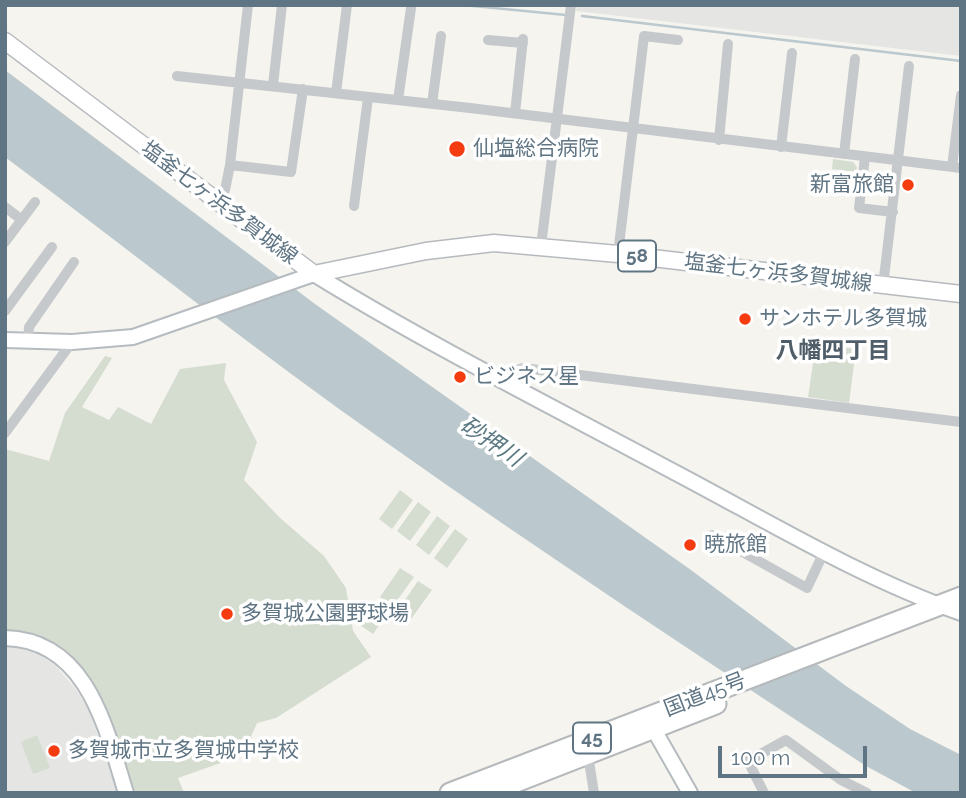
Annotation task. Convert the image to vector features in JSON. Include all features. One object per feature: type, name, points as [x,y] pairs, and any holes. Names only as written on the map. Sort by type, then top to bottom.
[{"type":"highway","name":"国道45号","points":[[495,787],[740,688],[955,607]]},
{"type":"highway","name":"国道45号","points":[[450,793],[495,787],[588,755],[650,724]]},
{"type":"main road","name":"塩釜七ヶ浜多賀城線","points":[[5,41],[314,274],[451,246],[494,243],[618,254],[961,295]]},
{"type":"street","points":[[219,203],[225,190],[230,165],[248,5]]},
{"type":"street","points":[[273,85],[282,5]]},
{"type":"street","points":[[336,93],[346,5]]},
{"type":"street","points":[[541,246],[571,5]]},
{"type":"street","points":[[398,100],[411,8]]},
{"type":"street","points":[[432,104],[441,36]]},
{"type":"street","points":[[618,254],[644,36],[678,40]]},
{"type":"street","points":[[488,40],[523,41],[514,113]]},
{"type":"street","points":[[719,140],[729,44]]},
{"type":"street","points":[[781,147],[792,53]]},
{"type":"street","points":[[844,153],[855,59]]},
{"type":"street","points":[[883,286],[909,66]]},
{"type":"street","points":[[177,76],[514,113],[957,168],[961,95]]},
{"type":"street","points":[[230,165],[291,172],[303,89]]},
{"type":"street","points":[[354,205],[368,98]]},
{"type":"street","points":[[865,157],[859,208],[893,212]]},
{"type":"street","points":[[5,242],[35,202]]},
{"type":"street","points":[[5,207],[22,220]]},
{"type":"street","points":[[5,311],[52,247]]},
{"type":"street","points":[[28,341],[29,327],[74,262]]},
{"type":"street","points":[[5,340],[72,342],[133,337],[314,274],[496,377],[824,552],[955,607]]},
{"type":"street","points":[[5,433],[72,342]]},
{"type":"street","points":[[496,377],[523,368],[961,422]]},
{"type":"street","points":[[712,535],[807,588],[824,552]]},
{"type":"street","points":[[5,638],[33,641],[49,648],[75,672],[90,692],[100,713],[126,793]]},
{"type":"street","points":[[650,724],[690,793]]},
{"type":"street","points":[[764,793],[748,761],[786,740],[841,780],[867,793]]},
{"type":"street","points":[[588,755],[594,793]]},
{"type":"shaded area","points":[[577,5],[961,5],[961,56],[576,11]]},
{"type":"shaded area","points":[[833,159],[853,162],[857,167],[856,172],[832,169]]},
{"type":"shaded area","points":[[816,344],[856,349],[849,403],[808,397]]},
{"type":"shaded area","points":[[105,356],[112,358],[82,407],[109,420],[118,407],[151,424],[180,369],[226,363],[224,380],[257,442],[244,480],[279,517],[324,556],[346,588],[353,631],[371,657],[276,718],[257,723],[243,755],[178,778],[184,793],[132,793],[66,655],[38,638],[5,633],[5,449],[49,461],[65,413]]},
{"type":"shaded area","points":[[400,490],[413,500],[392,529],[379,519]]},
{"type":"shaded area","points":[[418,502],[431,512],[410,541],[397,531]]},
{"type":"shaded area","points":[[437,516],[450,526],[429,555],[416,545]]},
{"type":"shaded area","points":[[455,529],[468,539],[447,568],[434,558]]},
{"type":"shaded area","points":[[400,568],[414,577],[393,606],[380,597]]},
{"type":"shaded area","points":[[418,581],[432,590],[411,619],[398,610]]},
{"type":"shaded area","points":[[369,612],[382,621],[373,634],[360,625]]},
{"type":"shaded area","name":"多賀城市立多賀城中学校","points":[[5,647],[17,647],[38,654],[55,665],[75,688],[89,710],[118,793],[5,793]]},
{"type":"shaded area","points":[[37,735],[50,768],[33,774],[21,742]]},
{"type":"water","name":"砂押川","points":[[5,70],[315,304],[691,570],[846,686],[910,729],[961,755],[961,793],[916,793],[866,766],[505,525],[242,338],[5,157]]},
{"type":"waterway","points":[[463,5],[566,15]]},
{"type":"waterway","points":[[582,16],[961,61]]},
{"type":"place","name":"仙塩総合病院","points":[[457,149]]},
{"type":"place","name":"新富旅館","points":[[908,185]]},
{"type":"place","name":"サンホテル多賀城","points":[[745,319]]},
{"type":"place","name":"ビジネス星","points":[[460,377]]},
{"type":"place","name":"暁旅館","points":[[690,545]]},
{"type":"place","name":"多賀城公園野球場","points":[[227,614]]},
{"type":"place","name":"多賀城市立多賀城中学校","points":[[54,751]]},
{"type":"district","name":"八幡四丁目","points":[[833,351]]}]
